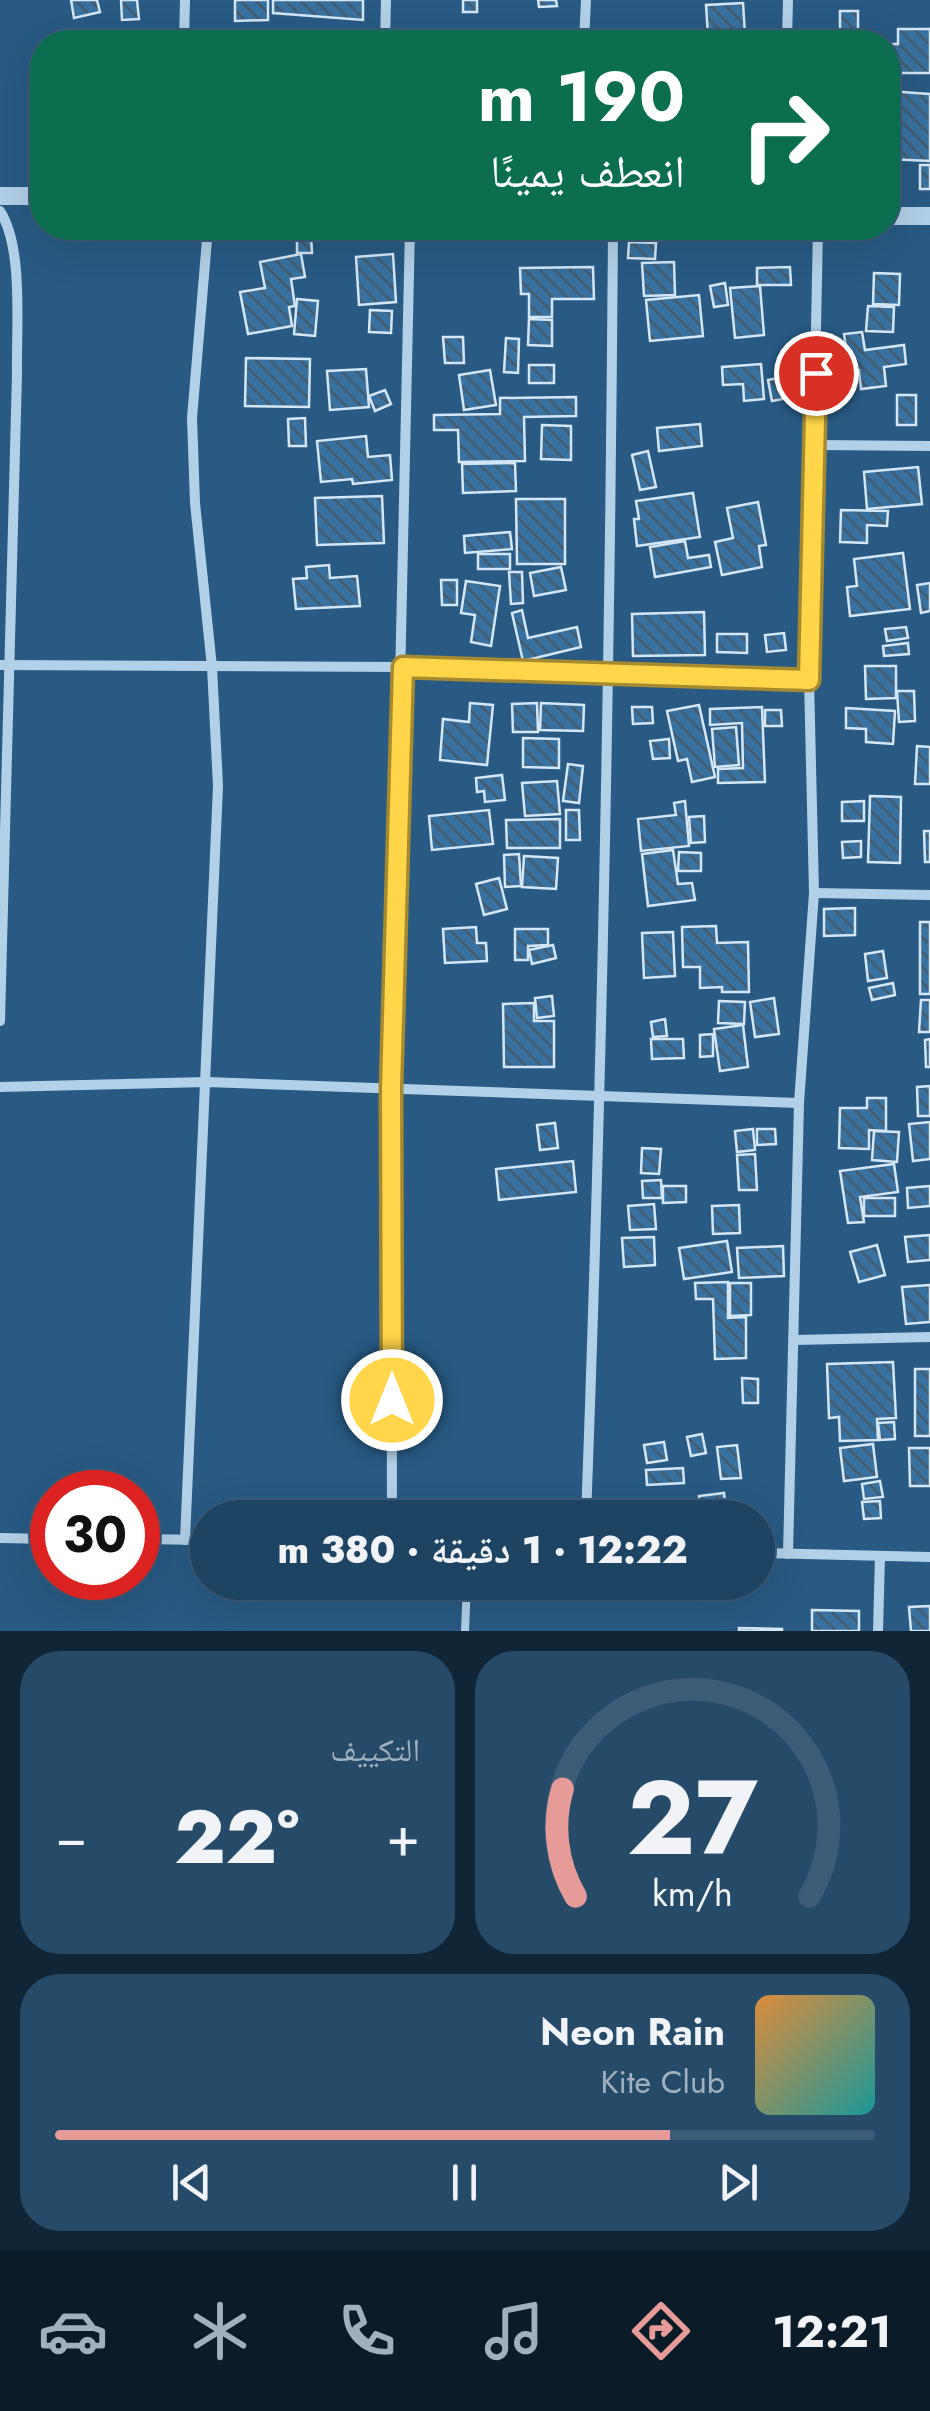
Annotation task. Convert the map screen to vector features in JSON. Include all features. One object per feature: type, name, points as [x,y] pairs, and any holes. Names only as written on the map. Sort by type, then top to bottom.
[{"type":"street","points":[[184,30],[185,0]]},
{"type":"street","points":[[385,30],[386,0]]},
{"type":"street","points":[[585,30],[586,0]]},
{"type":"street","points":[[787,30],[788,0]]},
{"type":"street","points":[[0,196],[30,196]]},
{"type":"street","points":[[0,211],[9,224],[14,267],[17,374],[4,665],[0,1021]]},
{"type":"street","points":[[900,216],[930,216]]},
{"type":"street","points":[[185,1540],[218,786],[192,418],[207,240]]},
{"type":"street","points":[[392,1500],[391,1088],[410,240]]},
{"type":"street","points":[[587,1500],[602,1094],[613,240]]},
{"type":"street","points":[[788,1554],[799,1103],[814,893],[809,680],[818,240]]},
{"type":"street","points":[[816,445],[930,446]]},
{"type":"street","points":[[4,665],[403,667],[809,680]]},
{"type":"street","points":[[814,893],[930,895]]},
{"type":"street","points":[[0,1087],[207,1082],[799,1103]]},
{"type":"street","points":[[795,1340],[930,1337]]},
{"type":"street","points":[[0,1538],[30,1539]]},
{"type":"street","points":[[160,1540],[190,1540]]},
{"type":"street","points":[[775,1554],[930,1557]]},
{"type":"street","points":[[878,1631],[880,1556]]},
{"type":"lane","points":[[465,1631],[466,1600]]},
{"type":"building","points":[[71,0],[97,0],[100,12],[74,18]]},
{"type":"building","points":[[121,0],[137,0],[139,19],[122,20]]},
{"type":"building","points":[[235,0],[268,0],[268,20],[235,21]]},
{"type":"building","points":[[273,0],[363,0],[363,20],[273,13]]},
{"type":"building","points":[[463,0],[477,0],[477,12],[463,12]]},
{"type":"building","points":[[538,0],[556,0],[557,6],[539,7]]},
{"type":"building","points":[[743,3],[745,30],[708,30],[706,5]]},
{"type":"building","points":[[840,11],[858,11],[858,30],[840,30]]},
{"type":"building","points":[[930,29],[930,73],[900,73],[898,30]]},
{"type":"building","points":[[900,92],[930,94],[930,161],[900,160]]},
{"type":"building","points":[[920,165],[930,165],[930,189],[920,189]]},
{"type":"building","points":[[297,240],[311,240],[312,253],[297,253]]},
{"type":"building","points":[[629,242],[656,243],[655,259],[628,258]]},
{"type":"building","points":[[301,254],[305,277],[291,279],[295,306],[289,307],[292,326],[248,334],[240,292],[265,288],[260,262]]},
{"type":"building","points":[[393,254],[396,302],[359,305],[356,257]]},
{"type":"building","points":[[674,262],[675,295],[644,296],[642,263]]},
{"type":"building","points":[[593,267],[594,299],[552,299],[552,317],[529,317],[529,294],[521,294],[520,268]]},
{"type":"building","points":[[790,267],[791,285],[757,285],[757,268]]},
{"type":"building","points":[[874,273],[900,274],[899,305],[873,304]]},
{"type":"building","points":[[725,283],[728,305],[714,307],[710,286]]},
{"type":"building","points":[[760,286],[764,335],[735,338],[730,288]]},
{"type":"building","points":[[699,295],[703,336],[650,341],[646,300]]},
{"type":"building","points":[[297,299],[318,301],[315,336],[294,334]]},
{"type":"building","points":[[868,306],[894,307],[893,332],[866,331]]},
{"type":"building","points":[[370,310],[392,311],[391,333],[369,332]]},
{"type":"building","points":[[529,319],[552,320],[552,346],[528,345]]},
{"type":"building","points":[[862,332],[865,350],[904,345],[906,364],[884,367],[886,386],[861,389],[859,370],[849,371],[844,334]]},
{"type":"building","points":[[443,337],[463,337],[464,363],[445,363]]},
{"type":"building","points":[[506,338],[519,339],[518,373],[504,372]]},
{"type":"building","points":[[246,358],[310,359],[309,407],[245,406]]},
{"type":"building","points":[[761,364],[764,399],[744,401],[743,384],[723,385],[722,367]]},
{"type":"building","points":[[529,365],[554,365],[554,383],[529,383]]},
{"type":"building","points":[[366,369],[369,407],[330,410],[327,371]]},
{"type":"building","points":[[490,370],[496,405],[464,410],[459,375]]},
{"type":"building","points":[[783,377],[788,398],[772,401],[768,380]]},
{"type":"building","points":[[385,390],[391,404],[375,411],[369,396]]},
{"type":"building","points":[[897,395],[916,395],[916,425],[897,425]]},
{"type":"building","points":[[576,397],[576,416],[524,417],[525,461],[459,462],[458,430],[434,430],[434,415],[500,414],[500,398]]},
{"type":"building","points":[[305,418],[306,446],[289,446],[288,419]]},
{"type":"building","points":[[700,424],[702,446],[659,451],[657,428]]},
{"type":"building","points":[[542,425],[571,426],[571,460],[541,459]]},
{"type":"building","points":[[366,436],[368,457],[390,455],[392,480],[321,482],[317,441]]},
{"type":"building","points":[[648,451],[656,487],[640,490],[632,455]]},
{"type":"building","points":[[515,463],[516,491],[463,493],[462,464]]},
{"type":"building","points":[[918,467],[922,504],[867,509],[864,472]]},
{"type":"building","points":[[693,493],[700,537],[637,546],[636,501]]},
{"type":"building","points":[[382,496],[384,543],[317,545],[315,498]]},
{"type":"building","points":[[516,499],[565,499],[565,564],[517,564]]},
{"type":"building","points":[[758,502],[766,545],[759,546],[762,567],[722,575],[715,542],[733,538],[727,508]]},
{"type":"building","points":[[841,510],[888,511],[887,526],[867,525],[867,543],[840,542]]},
{"type":"building","points":[[510,532],[512,549],[465,553],[464,536]]},
{"type":"building","points":[[685,541],[688,558],[709,555],[711,567],[655,577],[650,547]]},
{"type":"building","points":[[903,553],[910,609],[850,616],[847,587],[857,586],[854,559]]},
{"type":"building","points":[[478,554],[510,554],[510,569],[478,569]]},
{"type":"building","points":[[329,565],[330,578],[357,576],[360,606],[296,609],[293,579],[307,578],[306,567]]},
{"type":"building","points":[[561,567],[566,590],[534,596],[530,573]]},
{"type":"building","points":[[509,572],[522,572],[523,603],[511,604]]},
{"type":"building","points":[[441,580],[457,580],[457,605],[442,605]]},
{"type":"building","points":[[466,581],[500,586],[491,646],[471,642],[475,615],[461,613]]},
{"type":"building","points":[[930,583],[930,611],[921,613],[917,585]]},
{"type":"building","points":[[522,610],[528,638],[577,627],[581,647],[523,661],[512,613]]},
{"type":"building","points":[[704,612],[705,655],[633,656],[632,614]]},
{"type":"building","points":[[906,627],[908,638],[887,641],[885,629]]},
{"type":"building","points":[[784,633],[786,650],[767,652],[765,635]]},
{"type":"building","points":[[717,634],[747,634],[747,653],[717,652]]},
{"type":"building","points":[[908,643],[909,654],[884,656],[883,646]]},
{"type":"building","points":[[865,666],[896,666],[896,698],[866,699]]},
{"type":"building","points":[[897,691],[914,691],[915,721],[899,722]]},
{"type":"building","points":[[470,703],[493,705],[487,765],[440,760],[443,719],[469,722]]},
{"type":"building","points":[[537,703],[538,732],[513,732],[512,704]]},
{"type":"building","points":[[541,703],[584,705],[583,731],[540,730]]},
{"type":"building","points":[[699,705],[715,777],[692,782],[687,759],[678,761],[667,711]]},
{"type":"building","points":[[632,707],[652,707],[653,723],[633,724]]},
{"type":"building","points":[[762,707],[765,782],[718,783],[718,769],[743,768],[742,723],[710,725],[710,709]]},
{"type":"building","points":[[846,708],[895,711],[893,744],[866,742],[866,729],[846,728]]},
{"type":"building","points":[[765,710],[781,710],[782,726],[765,726]]},
{"type":"building","points":[[736,727],[739,765],[715,767],[712,729]]},
{"type":"building","points":[[523,738],[559,739],[559,768],[523,767]]},
{"type":"building","points":[[669,739],[670,758],[653,759],[650,741]]},
{"type":"building","points":[[917,746],[930,747],[930,784],[915,784]]},
{"type":"building","points":[[568,764],[583,766],[579,803],[563,801]]},
{"type":"building","points":[[502,775],[505,800],[485,802],[484,791],[477,792],[476,778]]},
{"type":"building","points":[[557,781],[560,814],[525,816],[522,783]]},
{"type":"building","points":[[870,796],[901,797],[900,863],[868,862]]},
{"type":"building","points":[[685,801],[689,846],[641,851],[638,819],[676,815],[674,803]]},
{"type":"building","points":[[864,801],[864,821],[842,821],[842,802]]},
{"type":"building","points":[[489,810],[493,844],[432,850],[429,816]]},
{"type":"building","points":[[566,810],[579,810],[580,840],[566,840]]},
{"type":"building","points":[[704,816],[705,842],[691,843],[689,817]]},
{"type":"building","points":[[560,819],[560,848],[507,848],[506,820]]},
{"type":"building","points":[[924,831],[930,831],[930,862],[925,862]]},
{"type":"building","points":[[861,841],[861,857],[843,858],[842,842]]},
{"type":"building","points":[[673,850],[678,884],[692,883],[695,900],[648,906],[642,854]]},
{"type":"building","points":[[679,852],[701,853],[701,871],[678,871]]},
{"type":"building","points":[[519,854],[521,886],[505,887],[504,855]]},
{"type":"building","points":[[524,856],[558,858],[556,889],[522,887]]},
{"type":"building","points":[[499,878],[507,909],[484,915],[476,884]]},
{"type":"building","points":[[855,908],[855,935],[824,936],[824,909]]},
{"type":"building","points":[[920,922],[930,922],[930,994],[920,994]]},
{"type":"building","points":[[716,926],[717,943],[748,942],[749,992],[700,988],[700,967],[683,967],[682,927]]},
{"type":"building","points":[[476,927],[477,943],[486,943],[487,961],[445,963],[443,929]]},
{"type":"building","points":[[515,929],[548,929],[548,945],[528,946],[528,960],[515,960]]},
{"type":"building","points":[[673,932],[675,976],[644,978],[642,933]]},
{"type":"building","points":[[553,945],[556,958],[532,964],[529,950]]},
{"type":"building","points":[[883,951],[887,978],[868,981],[865,954]]},
{"type":"building","points":[[893,983],[895,995],[872,1000],[869,988]]},
{"type":"building","points":[[552,996],[554,1016],[537,1018],[535,998]]},
{"type":"building","points":[[774,998],[779,1034],[755,1037],[750,1002]]},
{"type":"building","points":[[921,1000],[930,1000],[930,1032],[919,1032]]},
{"type":"building","points":[[719,1001],[745,1002],[744,1024],[718,1023]]},
{"type":"building","points":[[534,1003],[534,1021],[554,1021],[554,1067],[504,1067],[503,1004]]},
{"type":"building","points":[[665,1019],[667,1036],[653,1037],[651,1022]]},
{"type":"building","points":[[743,1025],[748,1067],[720,1071],[714,1029]]},
{"type":"building","points":[[713,1034],[713,1056],[700,1057],[700,1035]]},
{"type":"building","points":[[651,1039],[683,1039],[684,1058],[652,1059]]},
{"type":"building","points":[[930,1039],[930,1067],[926,1067],[925,1040]]},
{"type":"building","points":[[930,1086],[930,1116],[918,1116],[917,1087]]},
{"type":"building","points":[[867,1098],[886,1098],[886,1131],[869,1130],[869,1149],[839,1148],[840,1108],[867,1108]]},
{"type":"building","points":[[930,1122],[930,1159],[913,1161],[909,1124]]},
{"type":"building","points":[[555,1123],[558,1148],[540,1150],[537,1125]]},
{"type":"building","points":[[753,1129],[755,1150],[737,1152],[735,1131]]},
{"type":"building","points":[[757,1129],[775,1129],[776,1144],[757,1145]]},
{"type":"building","points":[[874,1131],[899,1132],[897,1162],[872,1160]]},
{"type":"building","points":[[642,1148],[661,1149],[659,1174],[641,1173]]},
{"type":"building","points":[[755,1154],[757,1190],[739,1190],[737,1155]]},
{"type":"building","points":[[573,1161],[576,1192],[499,1200],[496,1169]]},
{"type":"building","points":[[894,1164],[898,1192],[860,1197],[864,1222],[848,1223],[840,1171]]},
{"type":"building","points":[[661,1180],[662,1198],[643,1198],[642,1181]]},
{"type":"building","points":[[663,1186],[686,1186],[686,1202],[663,1203]]},
{"type":"building","points":[[930,1186],[930,1206],[908,1208],[907,1188]]},
{"type":"building","points":[[864,1198],[895,1198],[895,1216],[864,1216]]},
{"type":"building","points":[[654,1204],[656,1229],[630,1230],[628,1206]]},
{"type":"building","points":[[739,1205],[740,1233],[713,1234],[712,1206]]},
{"type":"building","points":[[930,1235],[930,1260],[908,1262],[905,1237]]},
{"type":"building","points":[[654,1237],[655,1265],[624,1267],[622,1238]]},
{"type":"building","points":[[727,1241],[732,1272],[684,1279],[679,1248]]},
{"type":"building","points":[[877,1245],[885,1275],[859,1282],[850,1252]]},
{"type":"building","points":[[783,1246],[784,1276],[739,1278],[737,1248]]},
{"type":"building","points":[[728,1282],[728,1318],[746,1317],[746,1358],[715,1359],[713,1299],[696,1299],[695,1283]]},
{"type":"building","points":[[730,1283],[751,1283],[751,1315],[730,1316]]},
{"type":"building","points":[[930,1285],[930,1322],[906,1324],[902,1287]]},
{"type":"building","points":[[893,1362],[896,1418],[877,1419],[878,1440],[840,1441],[839,1417],[829,1418],[827,1364]]},
{"type":"building","points":[[915,1369],[930,1369],[930,1436],[915,1436]]},
{"type":"building","points":[[742,1378],[758,1379],[758,1403],[743,1403]]},
{"type":"building","points":[[894,1422],[895,1439],[880,1440],[878,1423]]},
{"type":"building","points":[[702,1434],[706,1453],[691,1456],[687,1437]]},
{"type":"building","points":[[664,1442],[667,1460],[647,1463],[644,1445]]},
{"type":"building","points":[[873,1444],[877,1477],[844,1481],[840,1448]]},
{"type":"building","points":[[737,1445],[741,1478],[721,1479],[717,1447]]},
{"type":"building","points":[[909,1448],[930,1448],[930,1486],[910,1486]]},
{"type":"building","points":[[683,1468],[684,1483],[647,1485],[646,1470]]},
{"type":"building","points":[[880,1481],[883,1497],[864,1499],[862,1484]]},
{"type":"building","points":[[724,1493],[725,1500],[699,1500],[699,1496]]},
{"type":"building","points":[[880,1501],[881,1518],[864,1519],[862,1502]]},
{"type":"building","points":[[930,1606],[930,1631],[911,1631],[909,1607]]},
{"type":"building","points":[[812,1610],[859,1611],[859,1631],[812,1631]]},
{"type":"building","points":[[782,1629],[782,1631],[739,1631]]},
{"type":"route","points":[[392,1400],[391,1088],[403,667],[809,680],[816,373]]}]
